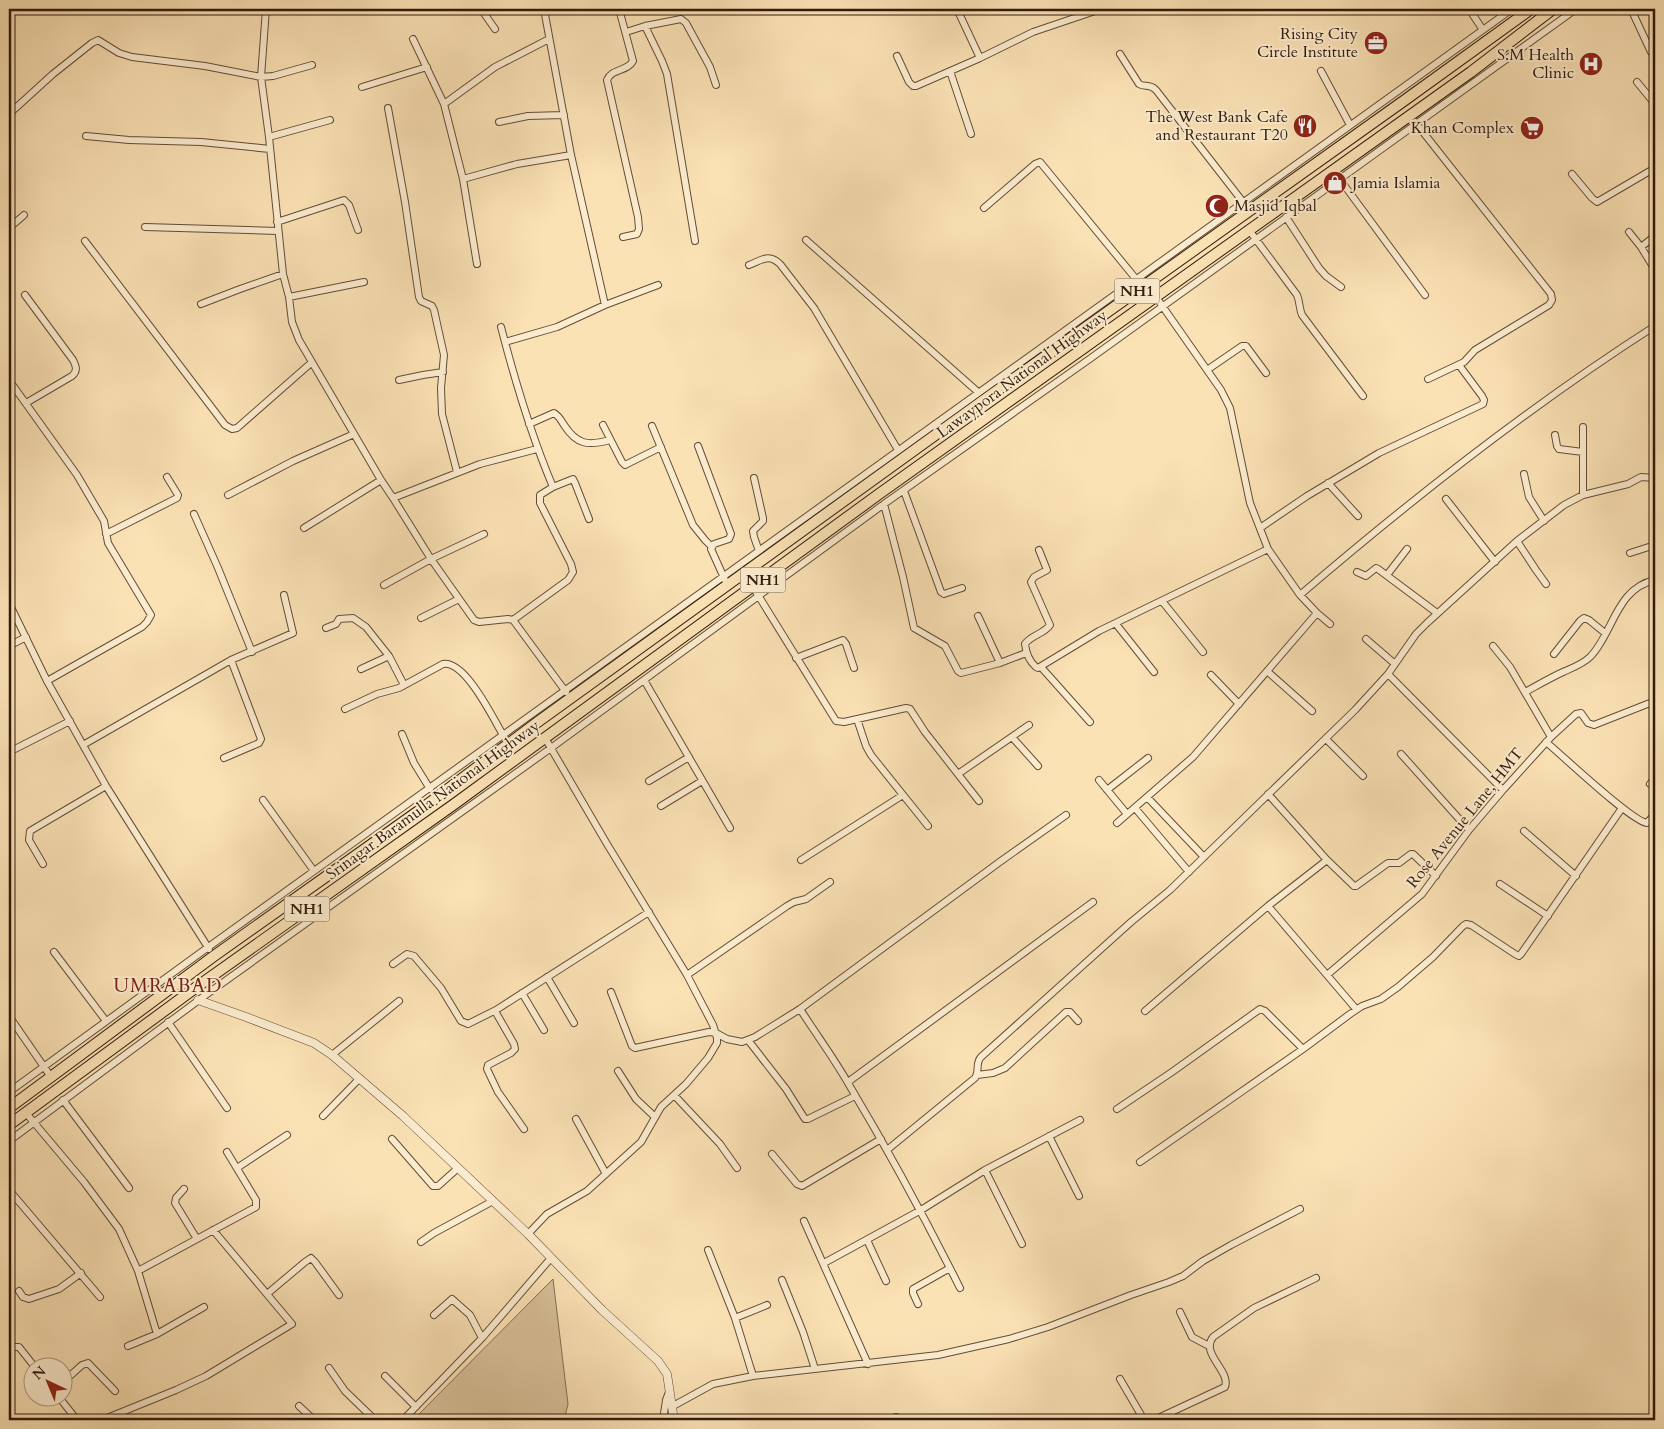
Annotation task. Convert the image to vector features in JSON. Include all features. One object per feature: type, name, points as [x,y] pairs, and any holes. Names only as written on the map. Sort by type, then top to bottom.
[{"type":"highway","name":"NH1","points":[[9,1108],[210,952],[420,810],[568,694],[726,581],[911,454],[1531,9]]},
{"type":"highway","name":"NH1","points":[[1333,170],[1414,120],[1553,9]]},
{"type":"highway","name":"Lawaypora National Highway","points":[[920,466],[1333,170]]},
{"type":"highway","points":[[911,454],[920,466]]},
{"type":"highway","name":"NH1","points":[[753,587],[920,466]]},
{"type":"highway","points":[[787,562],[793,572]]},
{"type":"highway","name":"Srinagar Baramulla National Highway","points":[[9,1125],[198,986],[753,587]]},
{"type":"highway","points":[[318,901],[325,910]]},
{"type":"street","points":[[9,1092],[106,1021],[210,952],[314,871],[503,735],[568,694],[513,620],[476,622],[431,559],[380,480],[311,364],[295,330],[283,274],[277,231],[269,136],[261,77],[266,9]]},
{"type":"street","points":[[481,9],[495,29]]},
{"type":"street","points":[[544,9],[571,155],[605,305]]},
{"type":"street","points":[[619,9],[633,61],[629,66],[612,73],[607,80],[638,217],[639,229],[637,234],[623,238]]},
{"type":"street","points":[[957,9],[980,58]]},
{"type":"street","points":[[1074,9],[1078,16]]},
{"type":"street","points":[[896,56],[909,82],[913,86],[919,85],[1033,32],[1101,9]]},
{"type":"street","points":[[1469,9],[1483,30]]},
{"type":"street","points":[[712,546],[713,556],[726,581],[759,551],[1512,9]]},
{"type":"street","points":[[9,1141],[198,1000],[551,748],[884,504],[1339,180],[1414,120],[1576,9]]},
{"type":"street","points":[[1631,9],[1651,52]]},
{"type":"street","points":[[626,32],[677,19],[684,21],[710,67],[716,85]]},
{"type":"street","points":[[645,26],[667,74],[695,241]]},
{"type":"street","points":[[444,104],[495,67],[549,38]]},
{"type":"street","points":[[412,39],[444,104],[463,179],[476,264]]},
{"type":"street","points":[[9,114],[53,74],[98,40],[119,53],[132,57],[204,66],[261,77],[273,76],[312,65]]},
{"type":"street","points":[[1120,54],[1141,86],[1150,86],[1156,90],[1243,202]]},
{"type":"street","points":[[362,87],[427,68]]},
{"type":"street","points":[[950,71],[971,134]]},
{"type":"street","points":[[1321,71],[1350,125]]},
{"type":"street","points":[[1637,82],[1655,104]]},
{"type":"street","points":[[388,108],[419,296],[421,301],[432,306],[434,310],[444,354],[441,405],[457,472]]},
{"type":"street","points":[[499,122],[528,116],[564,114]]},
{"type":"street","points":[[269,136],[330,120]]},
{"type":"street","points":[[1414,120],[1523,257],[1550,294],[1552,300],[1549,305],[1475,350],[1458,366],[1428,379]]},
{"type":"street","points":[[86,136],[129,140],[201,142],[270,149]]},
{"type":"street","points":[[463,179],[518,164],[571,155]]},
{"type":"street","points":[[984,208],[1035,164],[1040,162],[1136,279]]},
{"type":"street","points":[[1572,174],[1597,202],[1655,168]]},
{"type":"street","points":[[1333,170],[1425,294]]},
{"type":"street","points":[[277,222],[344,200],[349,205],[358,230]]},
{"type":"street","points":[[9,228],[24,215]]},
{"type":"street","points":[[1286,217],[1326,276],[1341,287]]},
{"type":"street","points":[[144,227],[277,231]]},
{"type":"street","points":[[1248,230],[1297,295],[1300,300],[1302,315],[1363,396]]},
{"type":"street","points":[[1628,232],[1641,247],[1655,270]]},
{"type":"street","points":[[1641,247],[1655,236]]},
{"type":"street","points":[[806,240],[978,392]]},
{"type":"street","points":[[84,241],[224,425],[229,428],[237,428],[311,364]]},
{"type":"street","points":[[749,265],[770,258],[774,258],[780,264],[814,308],[898,450]]},
{"type":"street","points":[[201,304],[283,274]]},
{"type":"street","points":[[289,297],[364,282]]},
{"type":"street","points":[[505,342],[557,327],[605,305],[658,285]]},
{"type":"street","points":[[25,295],[77,368],[76,373],[72,376],[26,403]]},
{"type":"street","points":[[1156,297],[1221,390],[1230,408],[1240,448],[1245,485],[1268,549],[1300,594],[1330,624]]},
{"type":"street","points":[[1300,594],[1380,526],[1503,431],[1558,390],[1655,326]]},
{"type":"street","points":[[501,327],[529,424],[552,487]]},
{"type":"street","points":[[1207,370],[1242,346],[1246,346],[1266,372]]},
{"type":"street","points":[[1260,528],[1328,483],[1392,445],[1483,404],[1482,396],[1458,366]]},
{"type":"street","points":[[399,380],[443,372]]},
{"type":"street","points":[[9,380],[77,475],[104,521],[108,543],[149,612],[150,620],[142,627],[47,680]]},
{"type":"street","points":[[529,424],[554,413],[558,415],[573,436],[581,442],[590,444],[610,440]]},
{"type":"street","points":[[602,425],[622,462],[625,464],[661,447]]},
{"type":"street","points":[[652,426],[693,525],[700,535],[712,546]]},
{"type":"street","points":[[1583,427],[1583,495]]},
{"type":"street","points":[[228,496],[293,461],[354,434]]},
{"type":"street","points":[[1555,435],[1559,449],[1583,452]]},
{"type":"street","points":[[698,446],[731,535],[729,539],[712,546]]},
{"type":"street","points":[[393,498],[457,472],[537,449]]},
{"type":"street","points":[[1524,474],[1528,497],[1544,521]]},
{"type":"street","points":[[106,534],[177,498],[178,495],[167,476]]},
{"type":"street","points":[[977,1075],[978,1062],[981,1057],[1189,872],[1355,710],[1388,674],[1416,634],[1517,541],[1564,505],[1583,495],[1628,484],[1642,477],[1655,478]]},
{"type":"street","points":[[754,478],[763,518],[763,521],[753,531],[759,551]]},
{"type":"street","points":[[304,528],[380,480]]},
{"type":"street","points":[[513,620],[568,580],[573,572],[571,564],[539,501],[542,493],[569,480],[574,480],[589,519]]},
{"type":"street","points":[[1328,483],[1358,516]]},
{"type":"street","points":[[904,491],[940,592],[944,594],[962,588]]},
{"type":"street","points":[[1446,500],[1495,562]]},
{"type":"street","points":[[884,504],[914,628],[946,646],[958,671],[961,673],[1000,663],[1026,653]]},
{"type":"street","points":[[194,514],[252,652]]},
{"type":"street","points":[[384,585],[431,559],[484,534]]},
{"type":"street","points":[[1517,541],[1546,584]]},
{"type":"street","points":[[1630,553],[1655,545]]},
{"type":"street","points":[[1039,550],[1046,570],[1034,577],[1031,582],[1050,625],[1047,629],[1025,642],[1026,653],[1036,668],[1041,667],[1091,635],[1268,549]]},
{"type":"street","points":[[1387,575],[1407,550]]},
{"type":"street","points":[[1358,572],[1366,576],[1376,568],[1437,613]]},
{"type":"street","points":[[1525,692],[1584,662],[1593,654],[1624,601],[1635,590],[1655,580]]},
{"type":"street","points":[[753,587],[834,719],[840,722],[906,708],[910,709],[925,732],[979,801]]},
{"type":"street","points":[[82,745],[231,660],[293,634],[284,595]]},
{"type":"street","points":[[421,618],[459,599]]},
{"type":"street","points":[[1162,601],[1203,652]]},
{"type":"street","points":[[9,603],[82,745],[210,952]]},
{"type":"street","points":[[1117,823],[1193,757],[1317,613]]},
{"type":"street","points":[[978,616],[1000,663]]},
{"type":"street","points":[[326,628],[336,624],[339,619],[353,618],[366,626],[389,656],[404,685]]},
{"type":"street","points":[[1554,654],[1584,618],[1605,632]]},
{"type":"street","points":[[1116,624],[1154,672]]},
{"type":"street","points":[[9,646],[26,637]]},
{"type":"street","points":[[1366,639],[1395,664]]},
{"type":"street","points":[[796,658],[843,640],[854,668]]},
{"type":"street","points":[[1493,646],[1510,667],[1525,692],[1549,740],[1622,808],[1645,823],[1655,814]]},
{"type":"street","points":[[362,669],[389,656]]},
{"type":"street","points":[[224,758],[259,743],[262,738],[231,660]]},
{"type":"street","points":[[345,708],[377,694],[399,688],[443,664],[449,663],[472,683],[503,735]]},
{"type":"street","points":[[1041,667],[1090,722]]},
{"type":"street","points":[[1267,671],[1312,711]]},
{"type":"street","points":[[1388,674],[1503,790]]},
{"type":"street","points":[[1211,675],[1239,704]]},
{"type":"street","points":[[644,680],[730,828]]},
{"type":"street","name":"Rose Avenue Lane, HMT","points":[[1327,975],[1428,888],[1470,830],[1503,790],[1549,740],[1578,713],[1581,713],[1588,723],[1594,725],[1655,701]]},
{"type":"street","points":[[857,719],[871,756],[928,826]]},
{"type":"street","points":[[9,752],[70,721]]},
{"type":"street","points":[[958,774],[1030,725]]},
{"type":"street","points":[[402,734],[414,763],[430,789]]},
{"type":"street","points":[[1012,737],[1038,766]]},
{"type":"street","points":[[528,1234],[546,1214],[587,1191],[641,1142],[661,1107],[686,1084],[708,1058],[717,1043],[716,1033],[687,975],[545,738]]},
{"type":"street","points":[[1326,739],[1363,776]]},
{"type":"street","points":[[1401,754],[1470,830]]},
{"type":"street","points":[[649,781],[689,757]]},
{"type":"street","points":[[1107,790],[1148,758]]},
{"type":"street","points":[[1650,784],[1655,778]]},
{"type":"street","points":[[1099,780],[1127,814]]},
{"type":"street","points":[[661,806],[702,781]]},
{"type":"street","points":[[43,864],[29,840],[30,831],[106,786]]},
{"type":"street","points":[[1268,794],[1327,860],[1355,886],[1388,863],[1399,863],[1411,854],[1436,876]]},
{"type":"street","points":[[800,860],[904,795]]},
{"type":"street","points":[[1147,797],[1204,857]]},
{"type":"street","points":[[263,800],[314,871]]},
{"type":"street","points":[[1135,808],[1189,872]]},
{"type":"street","points":[[1140,1162],[1304,1050],[1356,1009],[1381,999],[1398,987],[1433,957],[1466,924],[1471,925],[1519,956],[1622,808]]},
{"type":"street","points":[[611,992],[632,1046],[635,1048],[709,1032],[736,1041],[748,1040],[800,1009],[993,866],[1066,815]]},
{"type":"street","points":[[1524,831],[1576,876]]},
{"type":"street","points":[[1145,1011],[1268,906],[1327,860]]},
{"type":"street","points":[[687,975],[787,906],[806,899],[830,882]]},
{"type":"street","points":[[1500,884],[1548,916]]},
{"type":"street","points":[[848,1082],[1093,902]]},
{"type":"street","points":[[1268,906],[1356,1009]]},
{"type":"street","points":[[393,964],[407,954],[414,956],[438,983],[458,1018],[464,1023],[474,1022],[495,1011],[649,912]]},
{"type":"street","points":[[54,952],[106,1021]]},
{"type":"street","points":[[547,977],[574,1023]]},
{"type":"street","points":[[522,993],[544,1030]]},
{"type":"street","points":[[198,1000],[314,1043],[332,1055],[403,1116],[528,1234],[602,1310],[658,1362],[667,1374],[674,1420]]},
{"type":"street","points":[[332,1055],[399,1001]]},
{"type":"street","points":[[800,1009],[848,1082],[887,1150],[921,1210],[960,1288]]},
{"type":"street","points":[[1117,1109],[1260,1009],[1266,1011],[1304,1050]]},
{"type":"street","points":[[495,1011],[515,1049],[512,1053],[488,1065],[487,1069],[498,1092],[524,1128]]},
{"type":"street","points":[[887,1150],[977,1075],[993,1073],[1005,1068],[1066,1012],[1070,1012],[1078,1021]]},
{"type":"street","points":[[9,1016],[51,1077]]},
{"type":"street","points":[[168,1022],[227,1108]]},
{"type":"street","points":[[748,1040],[786,1089],[805,1119],[855,1096]]},
{"type":"street","points":[[618,1071],[636,1099],[655,1117]]},
{"type":"street","points":[[323,1116],[360,1079]]},
{"type":"street","points":[[674,1095],[720,1144],[737,1168]]},
{"type":"street","points":[[63,1100],[129,1188]]},
{"type":"street","points":[[26,1113],[84,1182],[119,1229],[138,1271],[157,1334]]},
{"type":"street","points":[[576,1119],[606,1174]]},
{"type":"street","points":[[824,1263],[921,1210],[985,1170],[1080,1120]]},
{"type":"street","points":[[236,1168],[287,1135]]},
{"type":"street","points":[[1049,1136],[1080,1196]]},
{"type":"street","points":[[392,1139],[433,1186],[438,1186],[458,1168]]},
{"type":"street","points":[[772,1154],[797,1184],[802,1186],[881,1140]]},
{"type":"street","points":[[138,1271],[255,1208],[257,1205],[256,1200],[227,1152]]},
{"type":"street","points":[[985,1170],[1022,1244]]},
{"type":"street","points":[[184,1189],[176,1198],[176,1205],[197,1239]]},
{"type":"street","points":[[9,1190],[100,1297]]},
{"type":"street","points":[[421,1242],[493,1201]]},
{"type":"street","points":[[673,1406],[713,1384],[753,1376],[868,1364],[956,1352],[1048,1327],[1183,1276],[1231,1244],[1300,1209]]},
{"type":"street","points":[[804,1220],[868,1364]]},
{"type":"street","points":[[102,1420],[206,1376],[292,1324],[213,1230]]},
{"type":"street","points":[[867,1240],[886,1281]]},
{"type":"street","points":[[708,1250],[735,1318],[753,1376]]},
{"type":"street","points":[[267,1294],[311,1258],[339,1295]]},
{"type":"street","points":[[403,1420],[482,1338],[551,1258]]},
{"type":"street","points":[[918,1304],[912,1289],[950,1268]]},
{"type":"street","points":[[19,1291],[24,1298],[29,1299],[59,1289],[81,1273]]},
{"type":"street","points":[[1209,1346],[1213,1337],[1254,1308],[1316,1278]]},
{"type":"street","points":[[782,1280],[803,1332],[815,1369]]},
{"type":"street","points":[[434,1316],[450,1300],[454,1300],[470,1315],[482,1338]]},
{"type":"street","points":[[735,1318],[767,1305]]},
{"type":"street","points":[[128,1346],[157,1334],[204,1307]]},
{"type":"street","points":[[1154,1420],[1226,1386],[1209,1346],[1192,1337],[1180,1312]]},
{"type":"street","points":[[9,1349],[15,1346],[19,1347],[26,1356]]},
{"type":"street","points":[[72,1374],[82,1365],[88,1363],[115,1391]]},
{"type":"street","points":[[329,1368],[344,1391],[375,1420]]},
{"type":"street","points":[[385,1376],[416,1408]]},
{"type":"street","points":[[1120,1379],[1144,1420]]},
{"type":"street","points":[[663,1420],[666,1400],[670,1391]]},
{"type":"street","points":[[66,1406],[78,1420]]},
{"type":"street","points":[[299,1406],[314,1420]]},
{"type":"shaded area","points":[[553,1279],[568,1404],[564,1420],[413,1420]]},
{"type":"place","name":"Rising City Circle Institute","points":[[1376,43]]},
{"type":"place","name":"S.M Health Clinic","points":[[1591,64]]},
{"type":"place","name":"The West Bank Cafe and Restaurant T20","points":[[1305,126]]},
{"type":"place","name":"Khan Complex","points":[[1532,128]]},
{"type":"place","name":"Jamia Islamia","points":[[1335,183]]},
{"type":"place","name":"Masjid Iqbal","points":[[1217,206]]},
{"type":"district","name":"UMRABAD","points":[[168,986]]}]
